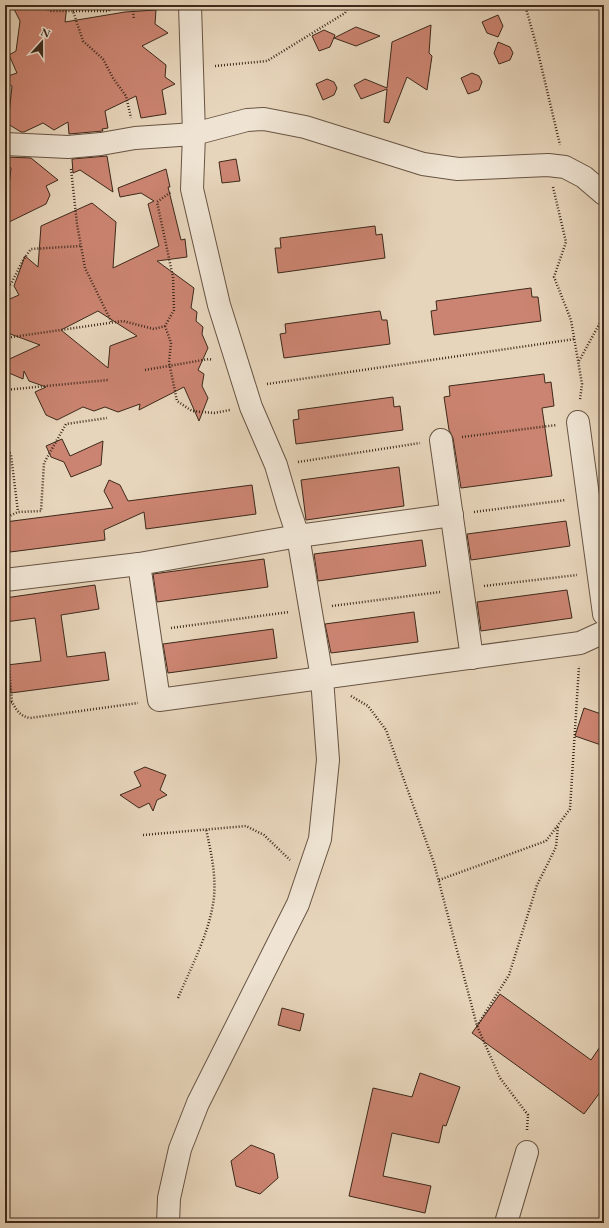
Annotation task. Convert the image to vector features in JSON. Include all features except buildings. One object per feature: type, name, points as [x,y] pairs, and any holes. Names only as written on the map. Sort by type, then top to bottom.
[{"type":"street","points":[[168,1223],[169,1198],[180,1149],[198,1103],[298,904],[320,839],[328,760],[322,678],[298,536],[276,465],[248,397],[219,305],[192,189],[194,134],[190,5]]},
{"type":"street","points":[[5,144],[68,147],[101,144],[135,138],[194,134],[247,120],[264,119],[305,127],[423,164],[458,169],[556,166],[584,177],[604,194]]},
{"type":"street","points":[[578,422],[604,614]]},
{"type":"street","points":[[441,440],[472,658]]},
{"type":"street","points":[[5,580],[138,564],[298,536],[452,515]]},
{"type":"street","points":[[138,564],[160,700],[580,643],[604,632]]},
{"type":"street","points":[[506,1223],[527,1152]]},
{"type":"path","points":[[40,5],[51,11],[109,11],[111,5]]},
{"type":"path","points":[[132,5],[134,19]]},
{"type":"path","points":[[192,68],[267,61],[346,13],[349,5]]},
{"type":"path","points":[[525,5],[536,44],[556,166],[566,242],[554,277],[571,320],[575,340],[582,384],[578,422]]},
{"type":"path","points":[[74,11],[83,41],[103,59],[113,78],[126,96],[135,138]]},
{"type":"path","points":[[68,147],[77,224],[85,268],[112,323]]},
{"type":"path","points":[[5,338],[122,321],[154,329],[165,326],[174,310],[173,277],[158,202],[172,192],[192,189]]},
{"type":"path","points":[[5,288],[12,284],[23,260],[31,249],[81,246]]},
{"type":"path","points":[[578,362],[601,321],[604,319]]},
{"type":"path","points":[[165,326],[171,343],[169,362],[177,401],[192,411],[214,413],[248,397],[575,340]]},
{"type":"path","points":[[145,370],[209,359],[215,361]]},
{"type":"path","points":[[5,390],[108,380]]},
{"type":"path","points":[[5,518],[18,512],[41,511],[44,463],[66,424],[107,418]]},
{"type":"path","points":[[5,445],[11,455],[18,512]]},
{"type":"path","points":[[452,515],[588,497]]},
{"type":"path","points":[[150,631],[599,572]]},
{"type":"path","points":[[5,620],[12,702],[19,714],[24,717],[30,718],[160,700]]},
{"type":"path","points":[[439,880],[546,841],[570,809],[580,643]]},
{"type":"path","points":[[322,678],[368,706],[386,730],[434,863],[477,1026],[500,1078],[528,1115],[527,1152]]},
{"type":"path","points":[[5,703],[12,702]]},
{"type":"path","points":[[143,835],[246,826],[264,835],[292,861],[309,872]]},
{"type":"path","points":[[477,1026],[508,975],[537,884],[556,846],[558,826]]},
{"type":"path","points":[[178,998],[208,927],[214,896],[213,866],[206,829]]}]
